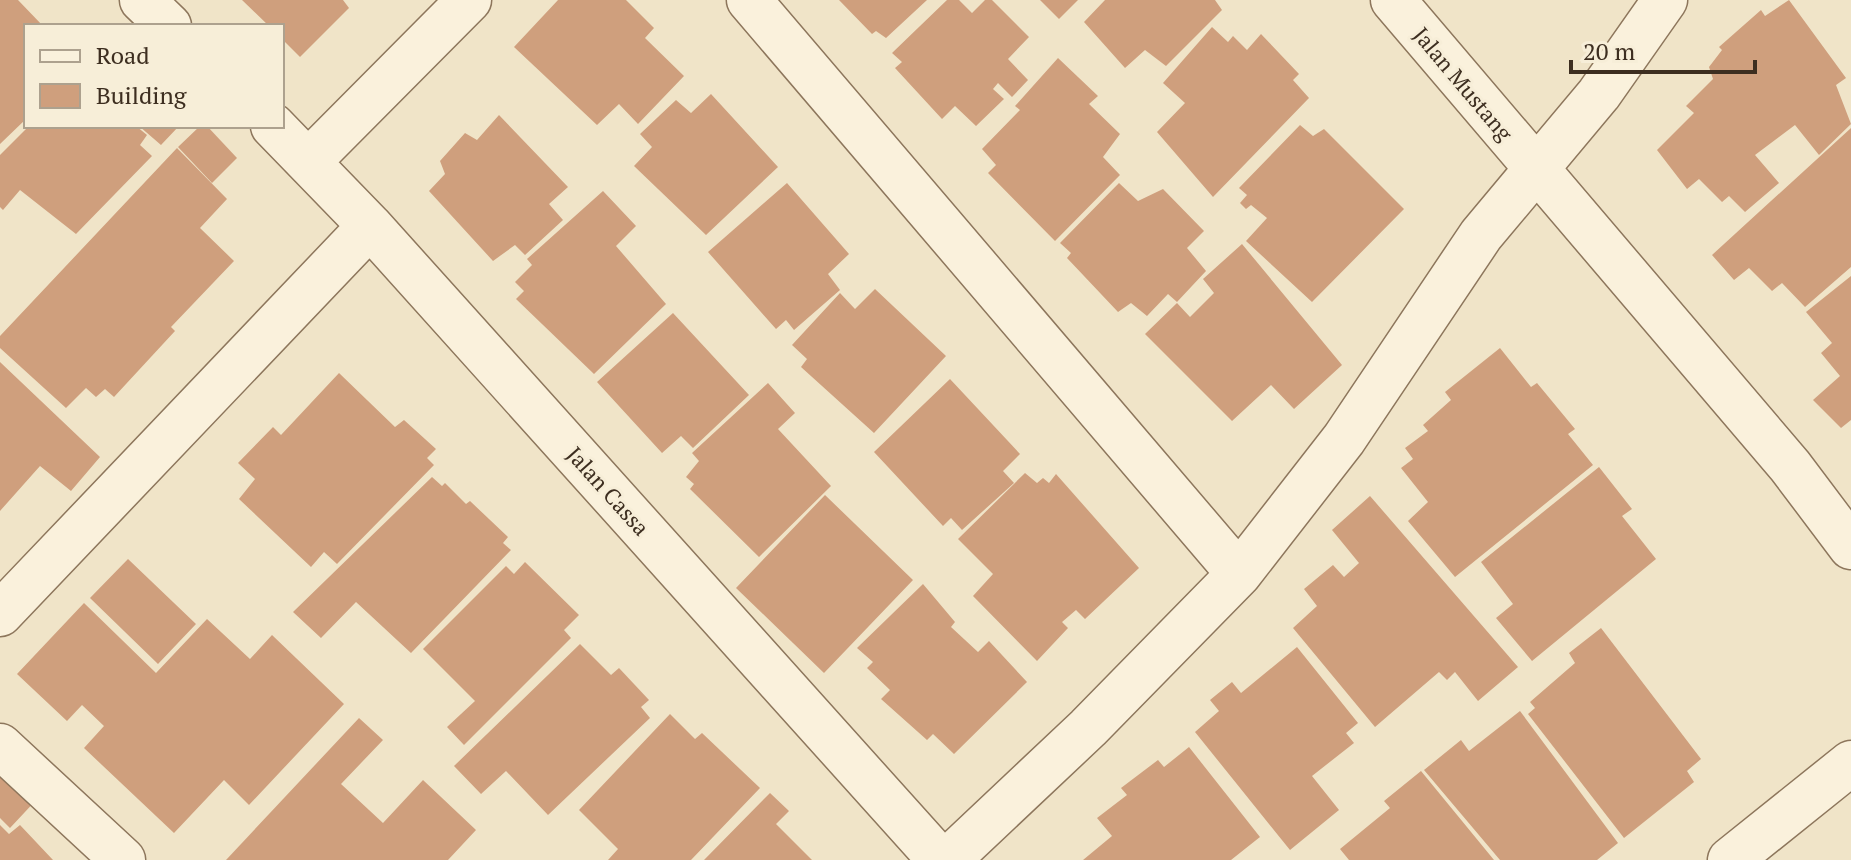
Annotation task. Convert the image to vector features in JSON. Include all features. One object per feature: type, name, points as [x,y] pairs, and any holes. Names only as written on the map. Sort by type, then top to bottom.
[{"type":"street","points":[[142,0],[167,24]]},
{"type":"street","points":[[309,161],[469,0]]},
{"type":"street","points":[[749,0],[1239,574]]},
{"type":"street","name":"Jalan Mustang","points":[[1393,0],[1790,466],[1851,547]]},
{"type":"street","points":[[948,860],[1088,728],[1239,574],[1344,439],[1481,235],[1599,94],[1665,0]]},
{"type":"street","name":"Jalan Cassa","points":[[275,128],[370,226],[940,860]]},
{"type":"street","points":[[0,614],[370,226]]},
{"type":"street","points":[[0,746],[123,860]]},
{"type":"street","points":[[1730,860],[1851,763]]},
{"type":"building","points":[[0,0],[18,0],[41,24],[24,24],[24,121],[0,144]]},
{"type":"building","points":[[242,0],[343,0],[349,8],[300,57],[284,41],[284,24],[267,24]]},
{"type":"building","points":[[558,0],[626,0],[654,28],[645,38],[684,76],[638,124],[619,104],[597,125],[514,47]]},
{"type":"building","points":[[839,0],[927,0],[886,38],[876,31],[872,34]]},
{"type":"building","points":[[947,0],[959,0],[972,13],[985,0],[992,0],[1029,37],[1008,59],[1028,80],[1012,97],[998,83],[993,89],[1004,99],[976,126],[955,106],[942,119],[895,68],[902,62],[892,53]]},
{"type":"building","points":[[1040,0],[1078,0],[1059,19]]},
{"type":"building","points":[[1105,0],[1215,0],[1222,10],[1166,66],[1145,50],[1125,68],[1084,22]]},
{"type":"building","points":[[1789,0],[1846,78],[1836,85],[1851,124],[1819,155],[1795,125],[1755,155],[1779,183],[1745,212],[1729,196],[1722,202],[1699,179],[1687,189],[1657,150],[1694,113],[1686,106],[1713,79],[1709,67],[1722,50],[1719,47],[1761,10],[1765,16]]},
{"type":"building","points":[[1212,27],[1228,42],[1233,36],[1247,50],[1261,34],[1299,74],[1293,80],[1309,98],[1213,197],[1157,132],[1185,103],[1163,83]]},
{"type":"building","points":[[1058,58],[1098,96],[1089,104],[1120,134],[1103,157],[1120,175],[1055,241],[988,173],[996,165],[982,149],[1020,110],[1015,106]]},
{"type":"building","points":[[711,94],[778,167],[706,235],[634,166],[652,147],[640,134],[676,100],[691,113]]},
{"type":"building","points":[[499,115],[568,187],[549,204],[563,220],[525,255],[515,245],[493,261],[429,191],[445,174],[440,161],[465,133],[477,140]]},
{"type":"building","points":[[1300,125],[1313,136],[1324,129],[1404,209],[1312,302],[1246,241],[1267,218],[1251,205],[1246,209],[1240,203],[1247,195],[1239,188]]},
{"type":"building","points":[[27,128],[138,128],[147,135],[140,145],[152,156],[76,234],[20,190],[3,210],[0,207],[0,155]]},
{"type":"building","points":[[141,128],[177,128],[161,145]]},
{"type":"building","points":[[198,128],[209,128],[237,158],[212,183],[178,147]]},
{"type":"building","points":[[1851,128],[1851,267],[1805,307],[1782,283],[1772,291],[1749,268],[1734,280],[1712,255]]},
{"type":"building","points":[[177,148],[227,199],[200,228],[234,261],[171,327],[175,331],[114,397],[105,389],[96,397],[86,388],[66,408],[0,348],[0,336]]},
{"type":"building","points":[[787,183],[849,254],[828,274],[840,290],[794,330],[786,320],[776,329],[708,252]]},
{"type":"building","points":[[1119,183],[1138,201],[1163,189],[1204,231],[1187,248],[1206,271],[1177,302],[1168,294],[1147,316],[1131,303],[1118,312],[1067,258],[1071,253],[1060,243]]},
{"type":"building","points":[[603,191],[636,226],[616,246],[666,304],[594,374],[516,299],[524,291],[515,282],[532,265],[527,259]]},
{"type":"building","points":[[1242,244],[1342,365],[1294,409],[1271,385],[1232,421],[1145,334],[1177,303],[1190,317],[1214,293],[1203,279]]},
{"type":"building","points":[[1851,276],[1851,420],[1841,428],[1813,400],[1840,376],[1821,353],[1832,343],[1806,312]]},
{"type":"building","points":[[875,289],[946,356],[874,433],[801,367],[807,359],[792,345],[840,293],[855,309]]},
{"type":"building","points":[[673,313],[749,395],[693,448],[681,436],[662,453],[597,382]]},
{"type":"building","points":[[1500,348],[1531,387],[1537,383],[1575,429],[1568,434],[1593,465],[1455,577],[1408,521],[1428,502],[1401,468],[1413,459],[1405,448],[1428,431],[1423,425],[1451,400],[1445,392]]},
{"type":"building","points":[[0,362],[100,457],[71,491],[40,466],[0,511]]},
{"type":"building","points":[[339,373],[395,427],[404,420],[436,449],[427,458],[434,465],[337,564],[324,552],[311,567],[239,499],[255,479],[238,463],[273,427],[281,435]]},
{"type":"building","points":[[950,379],[1020,454],[1003,471],[1014,483],[962,530],[951,518],[943,526],[874,452]]},
{"type":"building","points":[[768,383],[795,413],[778,429],[831,486],[759,557],[690,489],[694,484],[686,477],[699,461],[692,453]]},
{"type":"building","points":[[1599,467],[1632,509],[1622,516],[1656,559],[1532,661],[1496,618],[1513,604],[1481,562]]},
{"type":"building","points":[[1025,473],[1037,483],[1043,478],[1049,483],[1056,474],[1139,568],[1085,619],[1076,610],[1062,622],[1068,628],[1037,661],[973,596],[993,574],[958,539]]},
{"type":"building","points":[[432,477],[442,486],[445,483],[466,504],[470,501],[508,537],[503,543],[511,550],[411,653],[356,602],[321,638],[293,612]]},
{"type":"building","points":[[825,495],[913,580],[824,673],[736,588]]},
{"type":"building","points":[[1370,496],[1518,667],[1478,701],[1455,672],[1447,680],[1439,672],[1375,727],[1293,628],[1317,606],[1304,589],[1333,565],[1344,577],[1359,563],[1332,530]]},
{"type":"building","points":[[128,559],[196,624],[158,664],[90,598]]},
{"type":"building","points":[[525,562],[579,615],[564,630],[571,638],[464,745],[447,727],[475,701],[423,649],[506,566],[514,574]]},
{"type":"building","points":[[923,584],[955,622],[951,627],[978,652],[989,641],[1027,682],[954,754],[933,734],[927,740],[881,699],[890,690],[867,668],[873,662],[857,648]]},
{"type":"building","points":[[84,603],[156,673],[207,619],[250,659],[272,635],[344,704],[249,805],[224,780],[174,833],[84,748],[104,726],[82,705],[67,721],[17,674]]},
{"type":"building","points":[[1601,628],[1701,759],[1687,771],[1694,782],[1624,838],[1528,714],[1535,708],[1530,702],[1575,663],[1569,653]]},
{"type":"building","points":[[580,644],[611,675],[619,668],[649,700],[641,707],[650,718],[548,815],[506,771],[481,794],[454,766]]},
{"type":"building","points":[[1297,647],[1358,723],[1346,733],[1354,743],[1312,776],[1339,810],[1290,850],[1195,732],[1219,711],[1210,700],[1232,682],[1241,693]]},
{"type":"building","points":[[1520,711],[1618,843],[1597,860],[1500,860],[1424,770],[1461,740],[1469,751]]},
{"type":"building","points":[[670,714],[695,739],[702,733],[760,788],[691,860],[608,860],[618,849],[579,810]]},
{"type":"building","points":[[359,718],[383,740],[341,784],[383,823],[423,780],[476,830],[448,860],[226,860]]},
{"type":"building","points":[[1189,747],[1260,837],[1231,860],[1083,860],[1112,836],[1097,818],[1127,795],[1121,788],[1158,760],[1164,767]]},
{"type":"building","points":[[1421,771],[1494,860],[1349,860],[1340,849],[1390,808],[1384,801]]},
{"type":"building","points":[[0,772],[39,797],[10,828],[0,818]]},
{"type":"building","points":[[770,793],[789,811],[776,824],[812,860],[704,860]]},
{"type":"building","points":[[0,825],[9,834],[20,825],[53,860],[0,860]]}]
